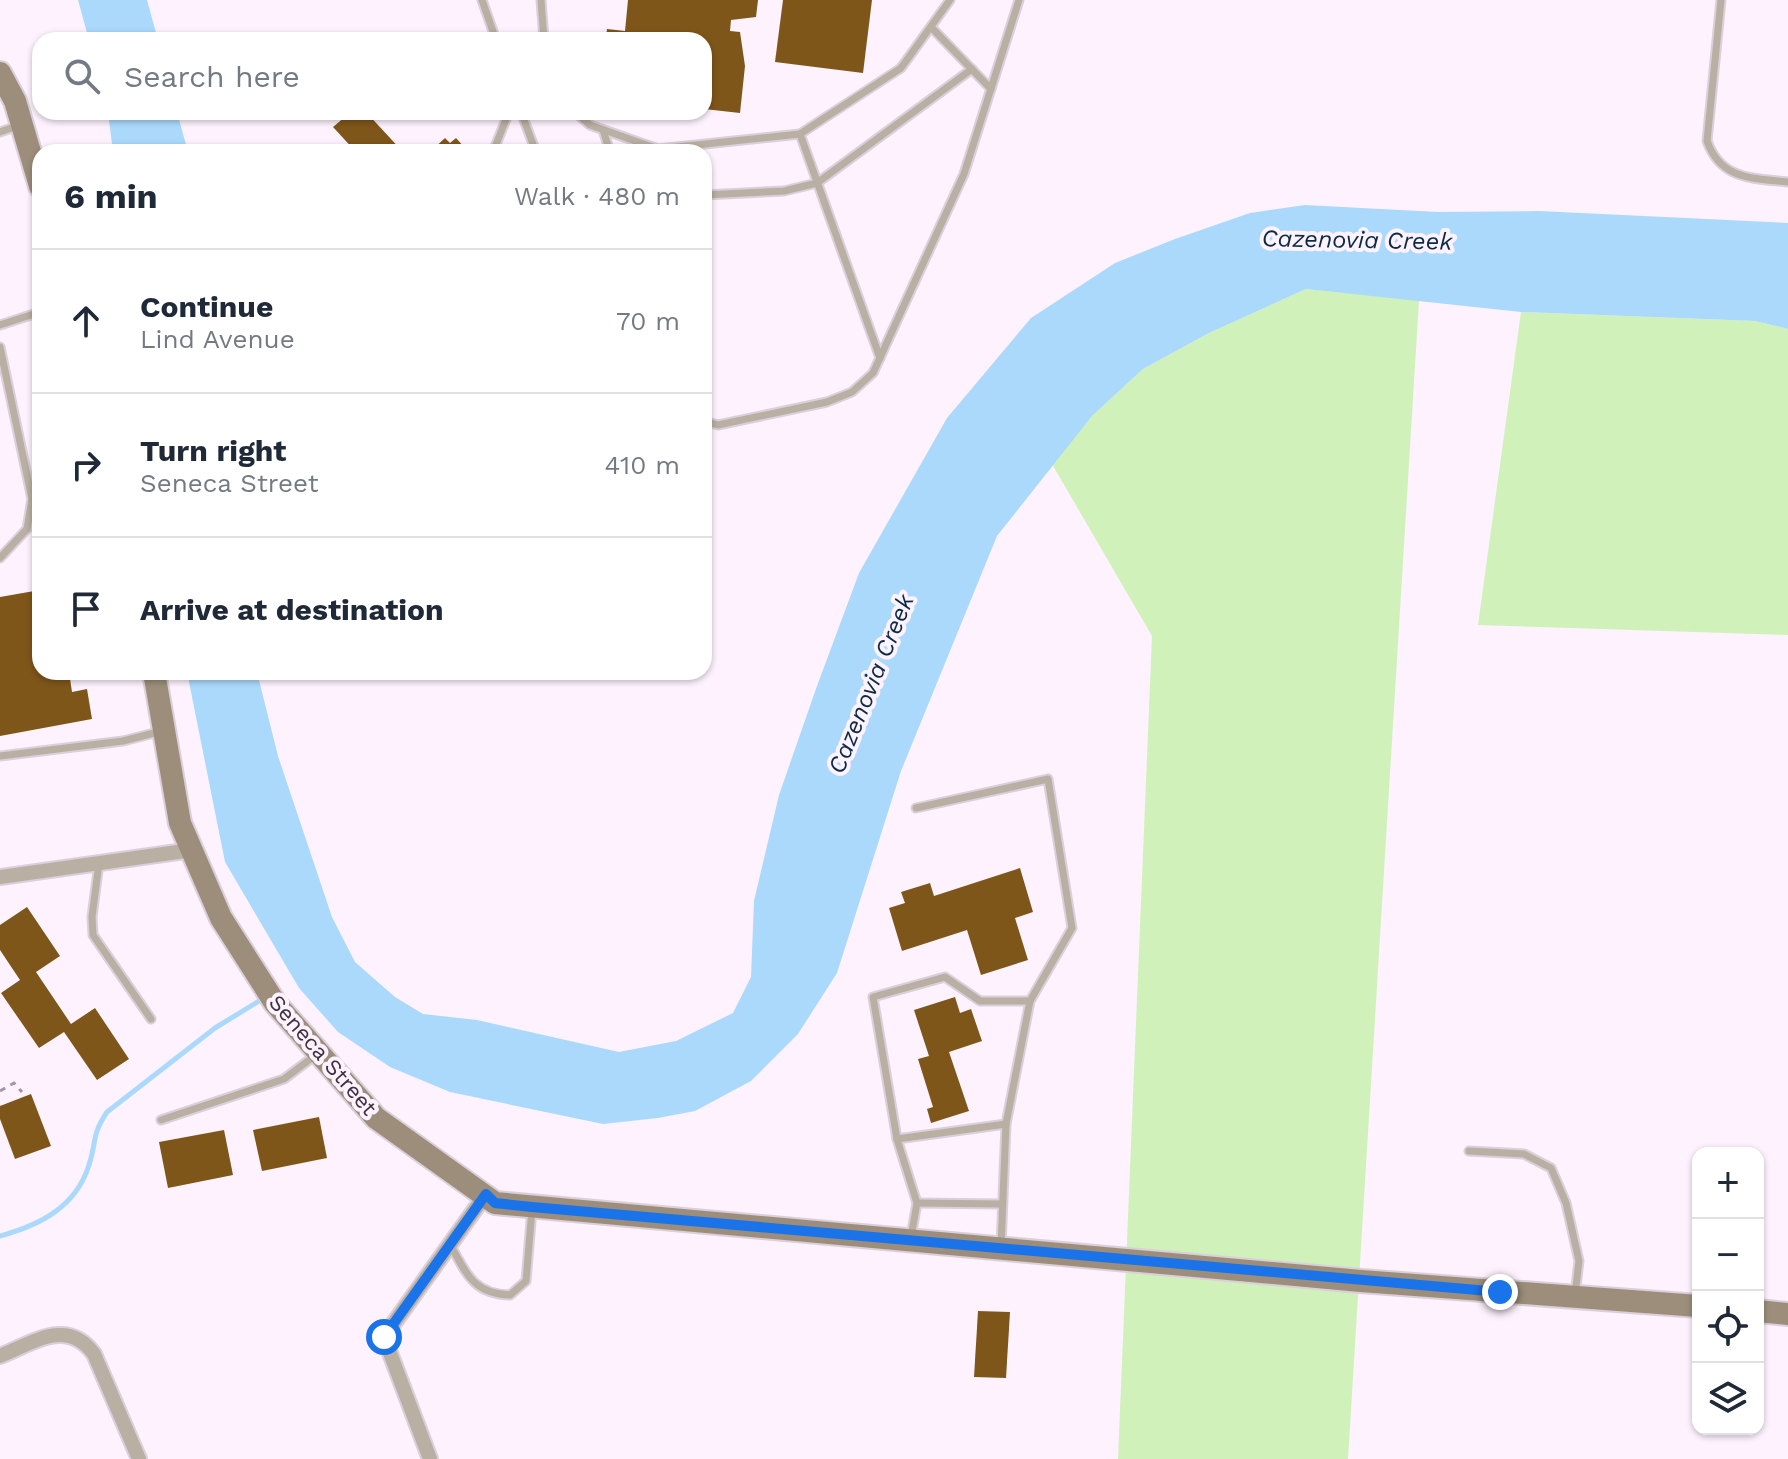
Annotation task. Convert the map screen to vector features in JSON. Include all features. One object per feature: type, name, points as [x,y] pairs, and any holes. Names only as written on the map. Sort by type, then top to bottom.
[{"type":"street","points":[[0,73],[15,101],[32,158]]},
{"type":"street","name":"Seneca Street","points":[[155,680],[180,823],[221,918],[275,1003],[376,1118],[495,1203],[1361,1281],[1692,1306]]},
{"type":"street","points":[[0,877],[192,850]]},
{"type":"street","points":[[430,1459],[384,1337],[486,1194]]},
{"type":"street","points":[[1764,1312],[1788,1314]]},
{"type":"street","points":[[0,1356],[54,1334],[67,1334],[87,1344],[139,1459]]},
{"type":"lane","points":[[482,0],[493,32]]},
{"type":"lane","points":[[541,0],[543,32]]},
{"type":"lane","points":[[705,144],[800,134],[901,68],[950,0]]},
{"type":"lane","points":[[712,423],[718,425],[827,402],[852,392],[873,373],[964,174],[1019,0]]},
{"type":"lane","points":[[1721,0],[1707,141],[1713,158],[1728,171],[1747,178],[1788,182]]},
{"type":"lane","points":[[931,27],[991,89]]},
{"type":"lane","points":[[712,195],[784,191],[817,183],[972,69]]},
{"type":"lane","points":[[496,144],[506,120]]},
{"type":"lane","points":[[524,120],[533,144]]},
{"type":"lane","points":[[584,120],[590,125],[644,144]]},
{"type":"lane","points":[[0,132],[22,124]]},
{"type":"lane","points":[[603,130],[607,144]]},
{"type":"lane","points":[[800,134],[880,358]]},
{"type":"lane","points":[[0,325],[32,315]]},
{"type":"lane","points":[[0,347],[32,499],[27,529],[0,558]]},
{"type":"lane","points":[[0,756],[123,741],[164,731]]},
{"type":"lane","points":[[916,808],[1048,779],[1072,928],[1030,1001],[1006,1124],[1001,1249]]},
{"type":"lane","points":[[99,863],[92,917],[93,935],[151,1019]]},
{"type":"lane","points":[[911,1239],[917,1203],[897,1139],[873,997],[945,977],[980,1001],[1030,1001]]},
{"type":"lane","points":[[161,1120],[284,1079],[319,1053]]},
{"type":"lane","points":[[897,1139],[1006,1124]]},
{"type":"lane","points":[[1469,1151],[1524,1154],[1551,1168],[1566,1203],[1579,1261],[1574,1297]]},
{"type":"lane","points":[[917,1203],[1002,1204]]},
{"type":"lane","points":[[450,1244],[469,1278],[477,1286],[493,1294],[510,1295],[526,1281],[532,1207]]},
{"type":"path","points":[[0,1091],[14,1083],[22,1092]]},
{"type":"green space","points":[[1306,289],[1419,300],[1348,1459],[1118,1459],[1152,636],[1052,464],[1092,416],[1143,369],[1209,333]]},
{"type":"green space","points":[[1521,312],[1755,321],[1788,329],[1788,635],[1478,625]]},
{"type":"water","points":[[78,0],[147,0],[156,32],[87,32]]},
{"type":"water","points":[[109,120],[179,120],[186,144],[112,144]]},
{"type":"water","name":"Cazenovia Creek","points":[[1305,205],[1438,212],[1539,211],[1788,223],[1788,329],[1755,321],[1521,312],[1306,289],[1209,333],[1143,369],[1092,416],[997,536],[901,771],[837,973],[798,1034],[751,1081],[695,1111],[603,1124],[450,1092],[390,1067],[338,1032],[299,988],[225,862],[189,680],[259,680],[278,756],[332,917],[355,962],[395,997],[423,1014],[477,1020],[619,1052],[676,1041],[733,1013],[751,977],[754,901],[779,795],[817,686],[859,573],[947,418],[1031,318],[1115,263],[1250,213]]},
{"type":"building","points":[[628,0],[758,0],[756,17],[731,20],[730,31],[740,32],[745,66],[740,113],[712,110],[712,32],[607,32],[607,29],[625,31]]},
{"type":"building","points":[[783,0],[872,0],[863,73],[775,62]]},
{"type":"building","points":[[341,120],[373,120],[396,144],[349,144],[333,127]]},
{"type":"building","points":[[445,138],[450,143],[456,138],[461,144],[439,144]]},
{"type":"building","points":[[32,591],[32,680],[70,680],[72,692],[87,689],[92,719],[0,736],[0,597]]},
{"type":"building","points":[[1020,868],[1033,912],[1015,918],[1028,960],[981,975],[967,930],[902,951],[889,908],[905,903],[901,892],[930,883],[934,896]]},
{"type":"building","points":[[27,907],[60,956],[36,972],[71,1024],[95,1008],[129,1059],[97,1080],[64,1032],[39,1048],[1,993],[20,980],[0,950],[0,925]]},
{"type":"building","points":[[955,997],[960,1013],[971,1009],[982,1041],[949,1052],[969,1111],[931,1123],[927,1109],[933,1107],[918,1059],[929,1056],[914,1010]]},
{"type":"building","points":[[31,1094],[51,1146],[15,1159],[0,1119],[0,1106]]},
{"type":"building","points":[[319,1117],[327,1158],[262,1171],[253,1130]]},
{"type":"building","points":[[224,1130],[233,1175],[168,1188],[159,1142]]},
{"type":"building","points":[[978,1311],[1010,1312],[1006,1378],[974,1377]]},
{"type":"waterway","points":[[0,1236],[42,1220],[66,1203],[83,1180],[96,1133],[107,1112],[215,1028],[259,1001]]},
{"type":"route","points":[[384,1337],[486,1194],[495,1203],[532,1207],[1500,1292]]}]
